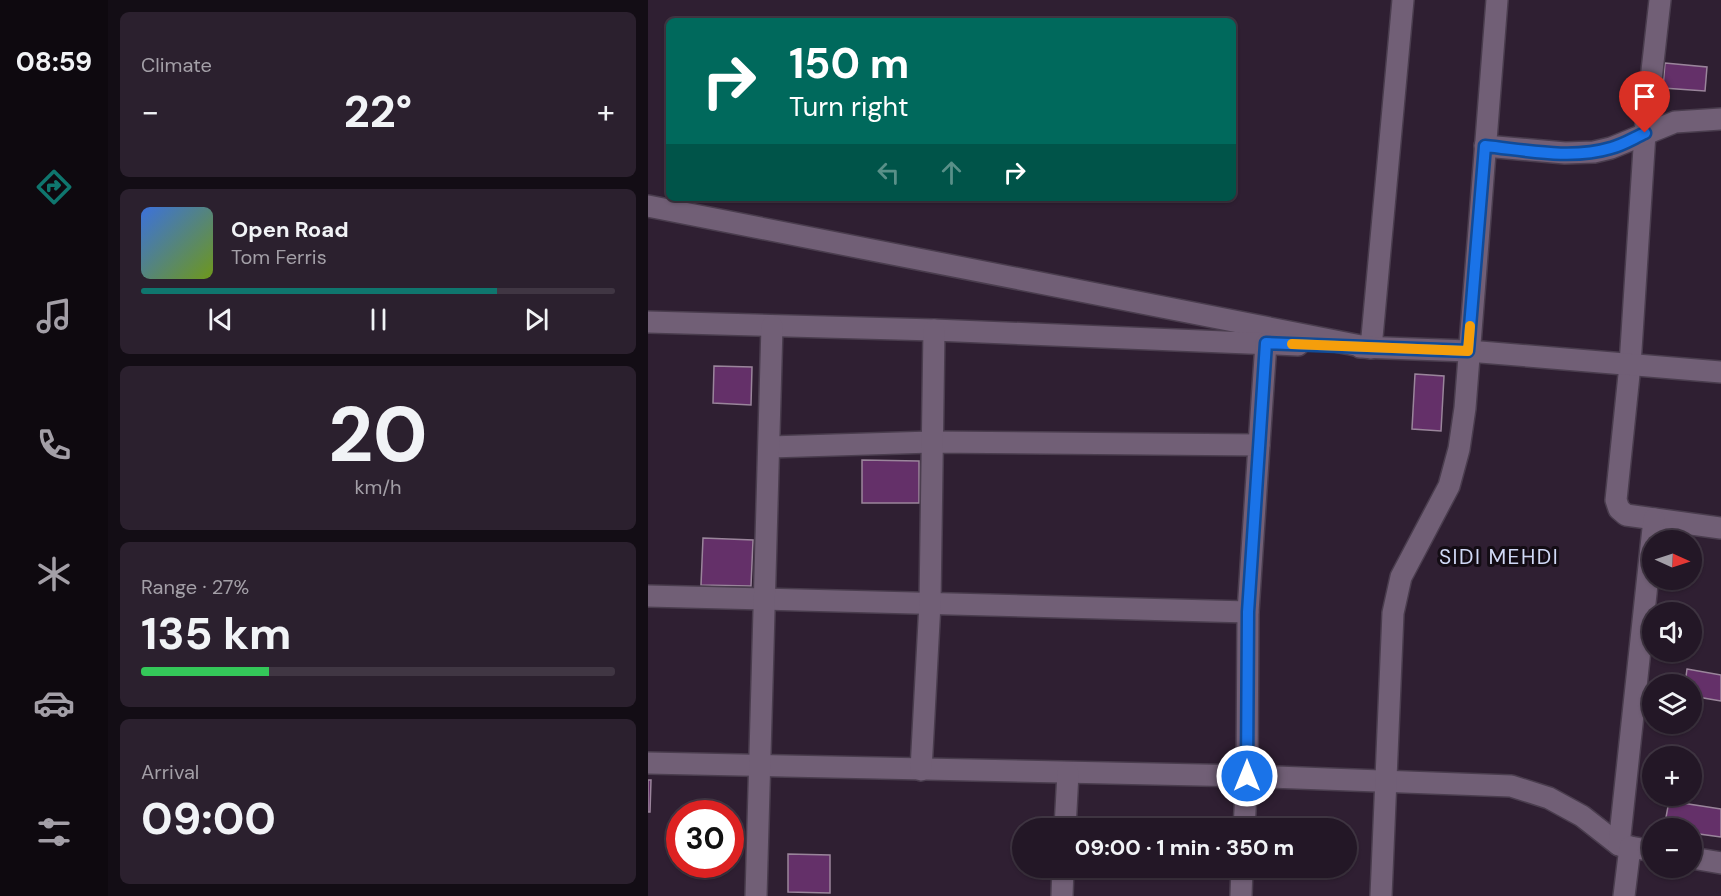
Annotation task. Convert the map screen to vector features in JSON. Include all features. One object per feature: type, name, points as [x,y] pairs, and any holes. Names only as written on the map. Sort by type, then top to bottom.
[{"type":"street","points":[[1371,348],[1403,0]]},
{"type":"street","points":[[1381,896],[1393,613],[1401,577],[1449,486],[1459,449],[1465,408],[1497,0]]},
{"type":"street","points":[[1660,0],[1645,133],[1630,365],[1616,500],[1619,509],[1626,515],[1721,528]]},
{"type":"street","points":[[1485,146],[1565,153],[1594,152],[1611,148],[1675,122],[1705,118],[1721,119]]},
{"type":"street","points":[[648,206],[1371,348]]},
{"type":"street","points":[[648,322],[934,330],[1468,351],[1721,372]]},
{"type":"street","points":[[756,896],[772,326]]},
{"type":"street","points":[[921,770],[930,603],[934,330]]},
{"type":"street","points":[[1245,818],[1248,612],[1266,343]]},
{"type":"street","points":[[770,447],[932,442],[1259,445]]},
{"type":"street","points":[[1624,896],[1625,846],[1654,519]]},
{"type":"street","points":[[648,596],[1248,612]]},
{"type":"street","points":[[648,763],[1247,776],[1511,786],[1549,798],[1582,816],[1625,846],[1642,849]]},
{"type":"street","points":[[1066,818],[1068,773]]},
{"type":"street","points":[[1702,860],[1721,863]]},
{"type":"street","points":[[1062,896],[1063,878]]},
{"type":"street","points":[[1240,896],[1241,878]]},
{"type":"building","points":[[1665,63],[1707,67],[1705,91],[1663,88]]},
{"type":"building","points":[[714,366],[752,367],[751,405],[713,403]]},
{"type":"building","points":[[1415,374],[1444,376],[1441,431],[1412,429]]},
{"type":"building","points":[[862,460],[919,461],[919,503],[862,503]]},
{"type":"building","points":[[703,538],[753,540],[751,586],[701,585]]},
{"type":"building","points":[[1687,669],[1721,675],[1721,701],[1702,698],[1702,674],[1686,674]]},
{"type":"building","points":[[648,780],[651,780],[650,812],[648,812]]},
{"type":"building","points":[[1668,806],[1702,806],[1721,809],[1721,837],[1702,834],[1702,818],[1666,818]]},
{"type":"building","points":[[788,854],[830,855],[830,893],[788,892]]},
{"type":"slow traffic","points":[[1292,344],[1468,351],[1470,326]]},
{"type":"district","name":"SIDI MEHDI","points":[[1499,557]]},
{"type":"route","points":[[1247,776],[1248,612],[1266,343],[1468,351],[1485,146],[1565,153],[1594,152],[1611,148],[1645,133]]}]
